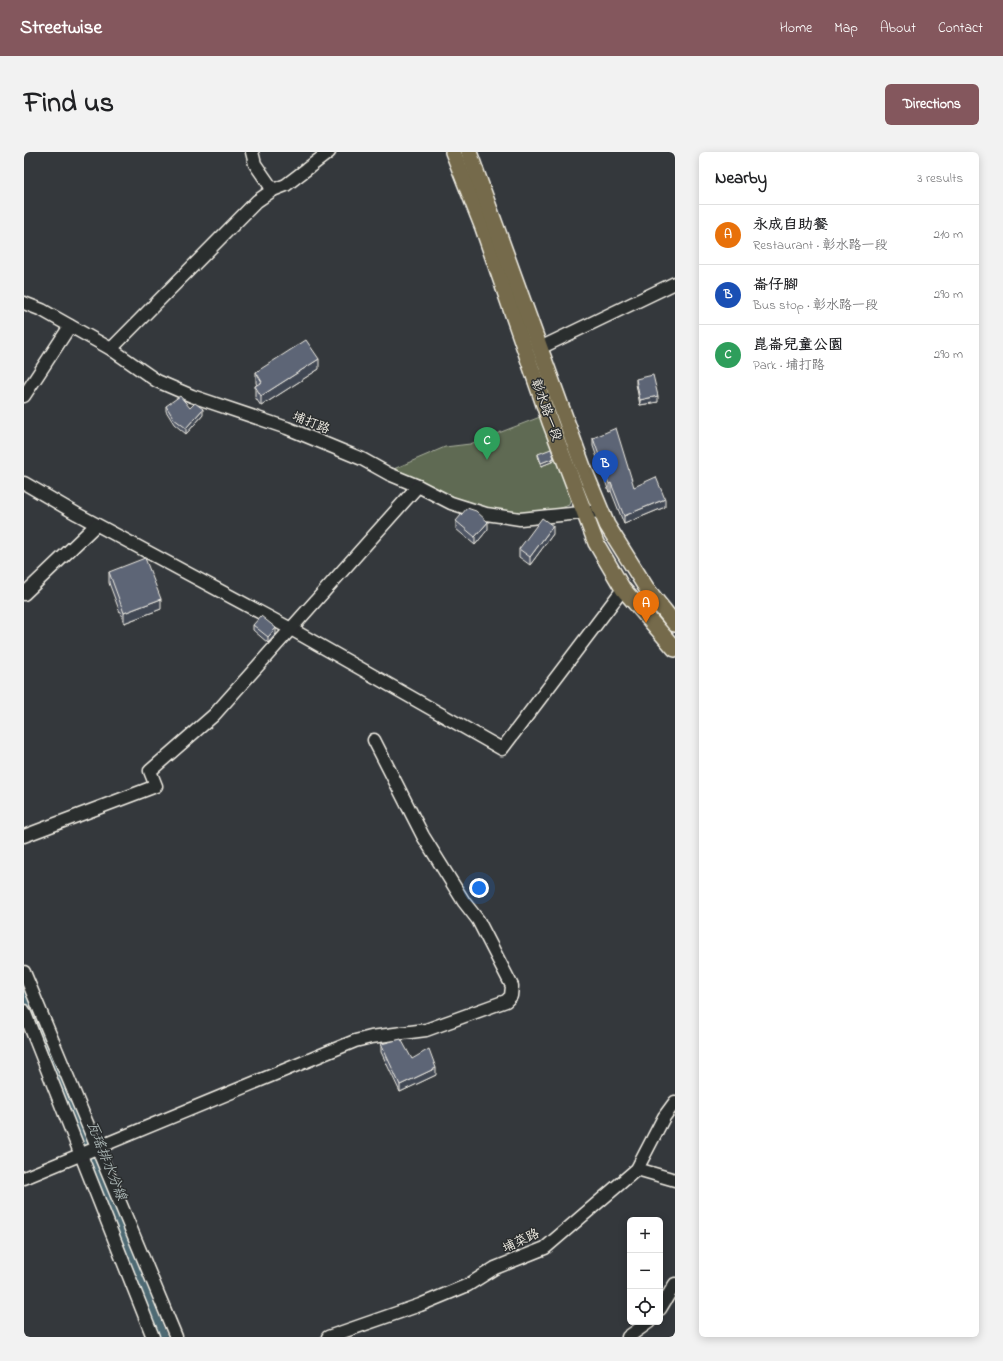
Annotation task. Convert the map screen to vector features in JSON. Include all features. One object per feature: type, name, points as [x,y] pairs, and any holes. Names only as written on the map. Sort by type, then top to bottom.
[{"type":"main road","name":"彰水路一段","points":[[453,152],[483,228],[542,401],[596,543],[623,589],[675,649]]},
{"type":"main road","name":"彰水路一段","points":[[469,152],[583,467],[607,525],[647,590],[675,625]]},
{"type":"main road","points":[[663,636],[675,625]]},
{"type":"street","points":[[252,152],[255,164],[273,190]]},
{"type":"street","points":[[111,349],[257,201],[273,190],[286,186],[329,152]]},
{"type":"street","points":[[540,348],[675,283]]},
{"type":"street","name":"埔打路","points":[[24,303],[42,310],[111,349],[156,381],[192,396],[287,428],[362,459],[389,474],[418,486],[451,503],[486,514],[520,519],[601,511]]},
{"type":"street","points":[[24,396],[70,326]]},
{"type":"street","points":[[24,482],[96,525],[291,629],[502,749],[623,589]]},
{"type":"street","points":[[24,836],[156,786],[150,771],[214,715],[418,486]]},
{"type":"street","points":[[24,594],[96,525]]},
{"type":"street","points":[[24,1178],[355,1041],[371,1037],[426,1030],[506,1001],[511,996],[512,986],[478,920],[464,902],[423,836],[374,740]]},
{"type":"street","points":[[24,972],[176,1337]]},
{"type":"street","points":[[24,1011],[82,1154],[153,1337]]},
{"type":"street","name":"埔菜路","points":[[328,1337],[420,1306],[468,1285],[495,1268],[545,1248],[610,1190],[637,1169],[664,1117],[675,1102]]},
{"type":"street","points":[[637,1169],[675,1180]]},
{"type":"street","points":[[663,1304],[675,1284]]},
{"type":"street","points":[[628,1337],[645,1325]]},
{"type":"green space","points":[[540,417],[572,491],[569,505],[545,514],[487,512],[389,471],[445,447],[470,444]]},
{"type":"building","points":[[306,340],[319,359],[261,396],[255,386],[262,382],[256,372]]},
{"type":"building","points":[[653,375],[658,396],[640,400],[636,379]]},
{"type":"building","points":[[180,396],[190,408],[195,403],[203,409],[186,428],[174,419],[166,406]]},
{"type":"building","points":[[616,428],[634,487],[656,477],[665,499],[624,516],[611,483],[609,484],[593,438]]},
{"type":"building","points":[[551,449],[554,458],[541,463],[538,454]]},
{"type":"building","points":[[467,508],[476,511],[488,522],[475,537],[456,521]]},
{"type":"building","points":[[542,518],[553,526],[530,557],[519,549]]},
{"type":"building","points":[[145,558],[161,599],[124,613],[109,572]]},
{"type":"building","points":[[261,616],[276,628],[268,637],[253,625]]},
{"type":"building","points":[[401,1039],[412,1059],[429,1049],[436,1068],[400,1085],[381,1044]]},
{"type":"waterway","name":"瓦瑤排水分線","points":[[24,995],[162,1337]]},
{"type":"place","name":"崑崙兒童公園","points":[[487,460]]},
{"type":"place","name":"崙仔腳","points":[[605,483]]},
{"type":"place","name":"永成自助餐","points":[[646,623]]}]
